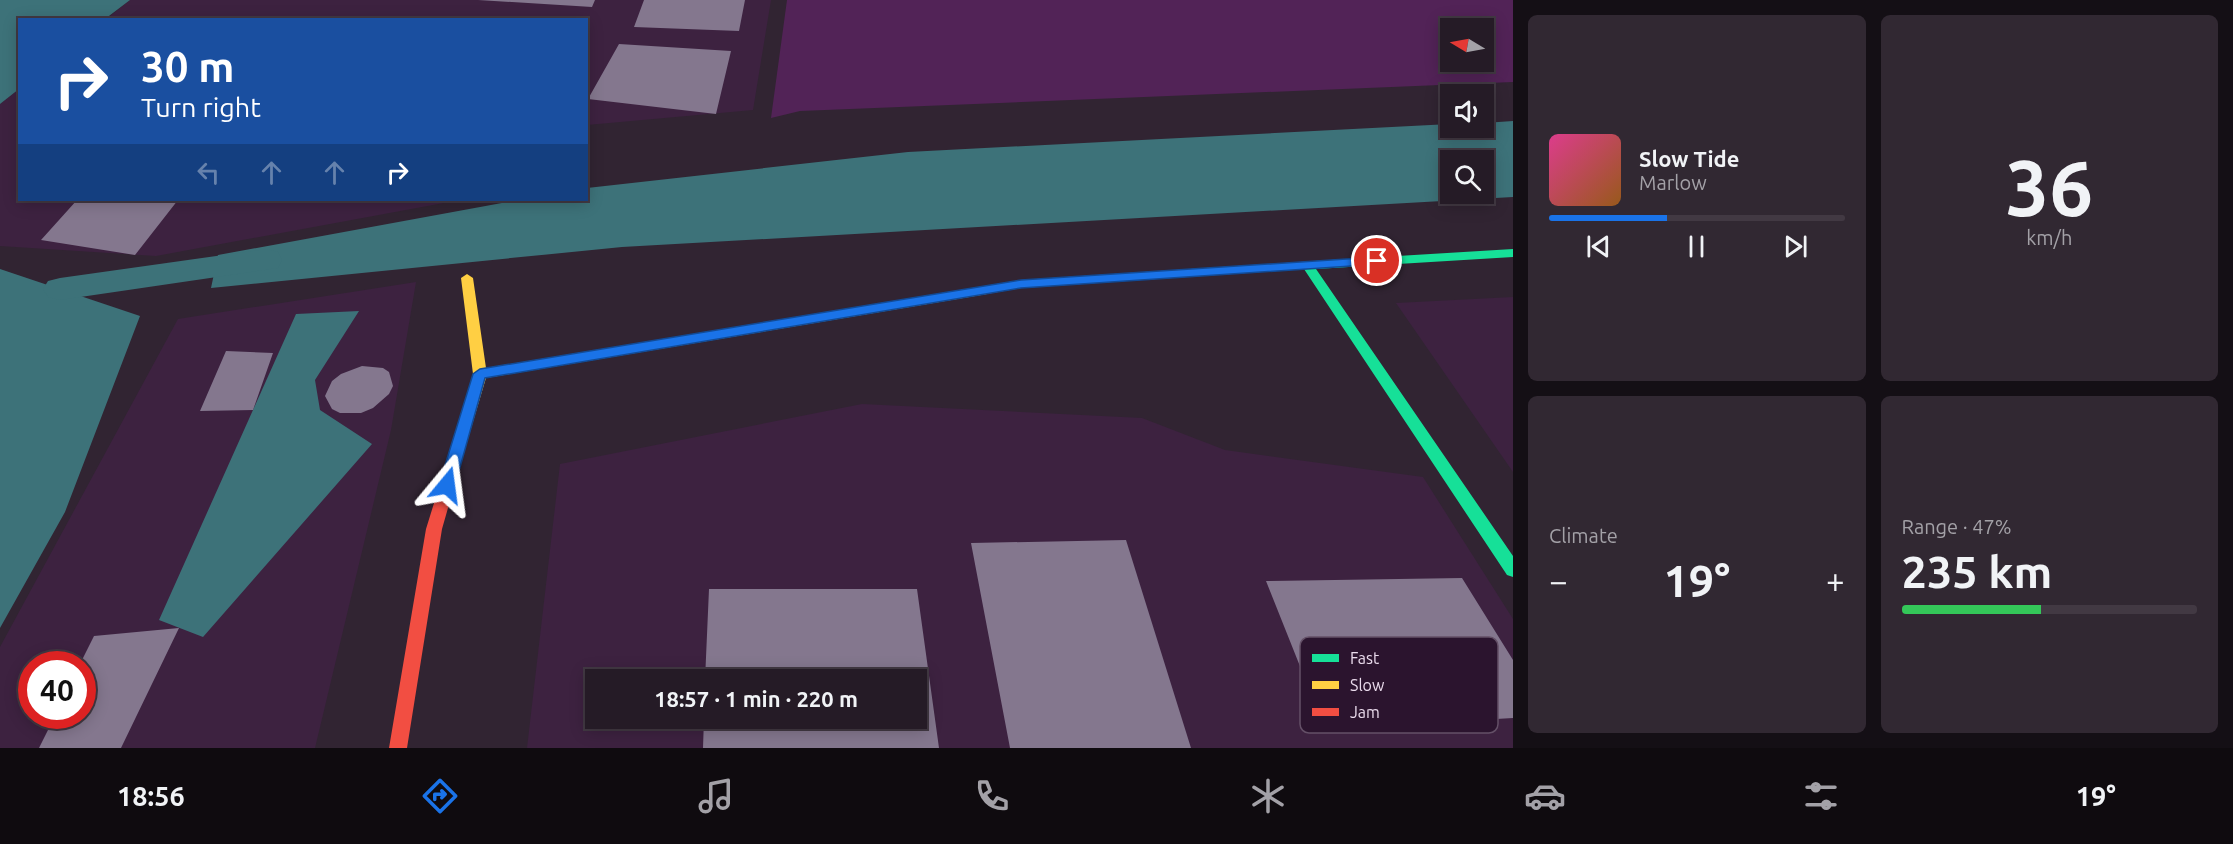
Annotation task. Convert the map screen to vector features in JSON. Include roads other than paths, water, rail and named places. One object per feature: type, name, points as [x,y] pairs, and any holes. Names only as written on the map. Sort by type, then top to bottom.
[{"type":"street","points":[[480,374],[1021,284],[1513,253]]},
{"type":"street","points":[[1308,266],[1513,570]]},
{"type":"street","points":[[398,748],[434,529],[480,374],[467,278]]},
{"type":"water","points":[[0,0],[130,0],[106,18],[18,18],[18,90],[0,104]]},
{"type":"water","points":[[1513,121],[1513,197],[1494,198],[1494,150],[1440,150],[1440,201],[622,247],[211,288],[218,255],[513,201],[588,201],[588,188],[908,152],[1440,125],[1440,138],[1494,138],[1494,122]]},
{"type":"water","points":[[0,269],[140,316],[65,512],[0,628]]},
{"type":"water","points":[[359,311],[315,380],[320,410],[372,444],[203,637],[159,620],[296,314]]},
{"type":"waterway","points":[[60,289],[266,260]]}]
